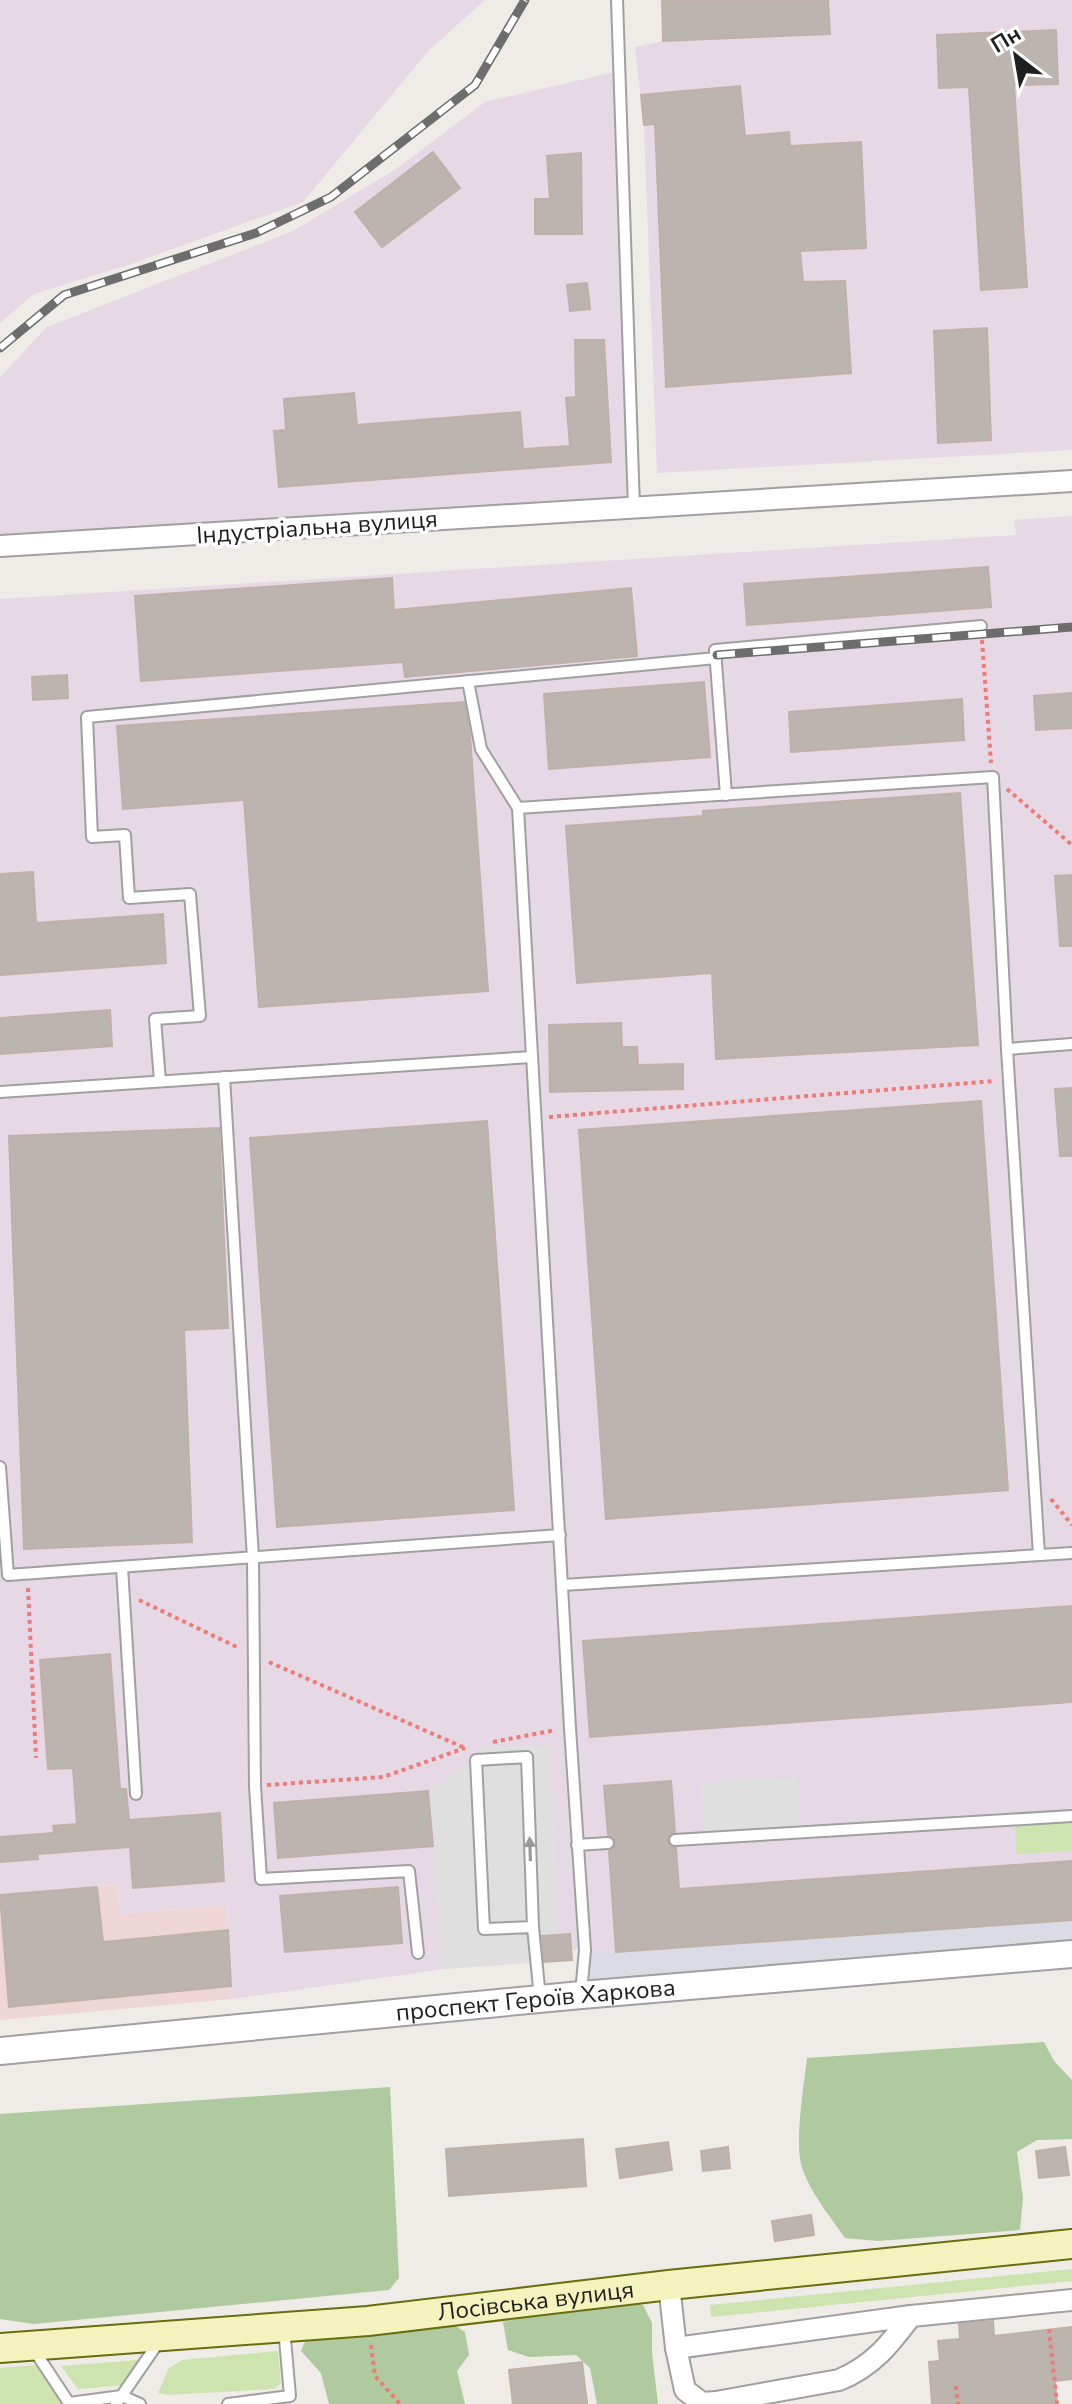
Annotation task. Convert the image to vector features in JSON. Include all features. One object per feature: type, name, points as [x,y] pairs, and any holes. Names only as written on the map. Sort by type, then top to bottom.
[{"type":"main road","name":"Лосівська вулиця","points":[[0,2348],[368,2321],[669,2285],[1072,2244]]},
{"type":"street","name":"Індустріальна вулиця","points":[[0,546],[1072,481]]},
{"type":"street","name":"проспект Героїв Харкова","points":[[0,2051],[581,1995],[1072,1954]]},
{"type":"street","points":[[669,2285],[676,2348],[685,2390],[702,2403],[839,2380],[855,2373],[884,2352],[911,2316]]},
{"type":"street","points":[[676,2348],[911,2316],[1072,2300]]},
{"type":"lane","points":[[617,0],[634,508]]},
{"type":"lane","points":[[726,795],[715,650],[981,626]]},
{"type":"lane","points":[[160,1081],[155,1019],[200,1016],[190,894],[129,898],[125,835],[92,837],[87,717],[716,658]]},
{"type":"lane","points":[[468,681],[481,749],[518,808],[585,1950],[581,1995]]},
{"type":"lane","points":[[518,808],[993,777],[1039,1555]]},
{"type":"lane","points":[[1007,1049],[1072,1044]]},
{"type":"lane","points":[[0,1092],[532,1057]]},
{"type":"lane","points":[[224,1077],[253,1558],[255,1786],[261,1879],[409,1871],[418,1953]]},
{"type":"lane","points":[[0,1467],[8,1575],[560,1535]]},
{"type":"lane","points":[[563,1585],[1072,1553]]},
{"type":"lane","points":[[122,1567],[136,1794]]},
{"type":"lane","points":[[533,1927],[484,1929],[476,1760],[527,1757],[533,1927],[540,2000]]},
{"type":"lane","points":[[675,1840],[1072,1816]]},
{"type":"lane","points":[[577,1845],[608,1843]]},
{"type":"lane","points":[[228,2404],[290,2396],[284,2327]]},
{"type":"lane","points":[[119,2400],[164,2335]]},
{"type":"lane","points":[[30,2345],[69,2403],[119,2400],[140,2404]]},
{"type":"path","points":[[981,626],[993,777],[1072,845]]},
{"type":"path","points":[[536,1118],[1009,1080]]},
{"type":"path","points":[[1034,1479],[1072,1525]]},
{"type":"path","points":[[28,1574],[36,1758]]},
{"type":"path","points":[[124,1593],[254,1655],[465,1748],[383,1777],[255,1786]]},
{"type":"path","points":[[34,1711],[43,1709]]},
{"type":"path","points":[[480,1745],[570,1728]]},
{"type":"path","points":[[368,2321],[375,2376],[400,2404]]},
{"type":"path","points":[[1049,2329],[1057,2404]]},
{"type":"path","points":[[956,2386],[958,2404]]},
{"type":"shaded area","points":[[0,0],[485,0],[429,50],[303,202],[131,264],[34,294],[0,323]]},
{"type":"shaded area","points":[[662,0],[1072,0],[1072,450],[657,473],[644,125],[635,47],[663,41]]},
{"type":"shaded area","points":[[619,71],[634,508],[0,546],[0,377],[47,327],[293,231],[396,169],[485,102]]},
{"type":"shaded area","points":[[1072,516],[1072,1920],[616,1952],[572,1950],[572,1960],[444,1969],[232,1999],[226,1905],[120,1914],[117,1885],[0,1895],[0,599],[1016,535],[1014,520]]},
{"type":"shaded area","points":[[551,1745],[557,1935],[538,1936],[540,1962],[444,1969],[428,1791],[489,1747]]},
{"type":"shaded area","points":[[798,1777],[801,1832],[705,1839],[701,1783]]},
{"type":"shaded area","points":[[117,1885],[120,1914],[226,1905],[232,1999],[0,2020],[0,1895]]},
{"type":"shaded area","points":[[1072,1920],[1072,1947],[591,1987],[585,1950],[616,1952]]},
{"type":"green space","points":[[1072,1820],[1072,1851],[1016,1854],[1015,1823]]},
{"type":"green space","points":[[1044,2042],[1054,2061],[1072,2080],[1072,2139],[1037,2140],[1017,2152],[1023,2198],[1020,2230],[878,2241],[845,2238],[814,2193],[801,2164],[799,2127],[807,2058]]},
{"type":"green space","points":[[390,2087],[399,2278],[389,2290],[34,2324],[0,2319],[0,2114]]},
{"type":"green space","points":[[1072,2269],[1072,2281],[711,2317],[710,2305]]},
{"type":"green space","points":[[608,2298],[643,2305],[652,2323],[658,2404],[597,2404],[590,2368],[576,2355],[529,2357],[508,2350],[503,2322]]},
{"type":"green space","points":[[449,2322],[465,2332],[469,2355],[457,2371],[465,2404],[329,2404],[321,2373],[301,2351],[308,2335]]},
{"type":"green space","points":[[278,2351],[281,2383],[274,2389],[158,2393],[169,2368],[182,2360]]},
{"type":"green space","points":[[139,2360],[125,2385],[78,2389],[61,2366]]},
{"type":"green space","points":[[38,2365],[65,2404],[0,2404],[0,2368]]},
{"type":"building","points":[[662,0],[828,0],[830,34],[663,41]]},
{"type":"building","points":[[1056,30],[1058,84],[1014,85],[1027,287],[981,290],[969,87],[939,88],[937,35]]},
{"type":"building","points":[[740,86],[745,136],[789,132],[790,146],[861,142],[866,248],[800,251],[803,282],[845,281],[851,373],[666,387],[655,124],[644,125],[641,95]]},
{"type":"building","points":[[433,152],[460,188],[382,247],[355,212]]},
{"type":"building","points":[[581,153],[582,234],[535,234],[535,199],[550,199],[547,156]]},
{"type":"building","points":[[587,283],[590,309],[570,311],[567,285]]},
{"type":"building","points":[[987,328],[991,440],[938,443],[934,331]]},
{"type":"building","points":[[575,340],[604,340],[611,462],[279,487],[274,431],[286,430],[284,399],[354,393],[357,425],[520,412],[523,449],[570,446],[566,398],[576,397]]},
{"type":"building","points":[[988,567],[991,607],[747,625],[744,584]]},
{"type":"building","points":[[392,578],[394,610],[631,588],[637,656],[405,677],[403,662],[141,681],[135,596]]},
{"type":"building","points":[[67,675],[68,698],[33,700],[32,677]]},
{"type":"building","points":[[704,682],[710,757],[549,769],[544,694]]},
{"type":"building","points":[[1072,693],[1072,728],[1036,730],[1034,696]]},
{"type":"building","points":[[962,699],[964,740],[791,752],[789,712]]},
{"type":"building","points":[[464,702],[470,735],[488,991],[259,1007],[244,800],[123,809],[117,726]]},
{"type":"building","points":[[960,793],[978,1045],[716,1059],[712,973],[577,983],[566,826],[703,816],[703,811]]},
{"type":"building","points":[[33,872],[36,923],[163,914],[166,963],[0,975],[0,874]]},
{"type":"building","points":[[1072,875],[1072,946],[1060,946],[1055,876]]},
{"type":"building","points":[[110,1010],[112,1046],[0,1054],[0,1018]]},
{"type":"building","points":[[621,1023],[622,1047],[637,1047],[638,1065],[683,1064],[683,1089],[550,1092],[549,1025]]},
{"type":"building","points":[[1072,1088],[1072,1156],[1060,1156],[1055,1089]]},
{"type":"building","points":[[981,1101],[1008,1490],[606,1519],[579,1130]]},
{"type":"building","points":[[487,1121],[514,1510],[277,1527],[250,1138]]},
{"type":"building","points":[[219,1128],[228,1328],[184,1330],[192,1542],[24,1549],[9,1136]]},
{"type":"building","points":[[1072,1606],[1072,1702],[590,1737],[583,1641]]},
{"type":"building","points":[[110,1654],[120,1789],[126,1789],[129,1820],[220,1813],[224,1881],[133,1888],[130,1847],[37,1854],[38,1859],[0,1862],[0,1837],[54,1833],[53,1826],[77,1824],[73,1768],[48,1769],[40,1660]]},
{"type":"building","points":[[671,1781],[675,1832],[668,1836],[667,1841],[676,1848],[679,1889],[1072,1861],[1072,1920],[616,1952],[609,1851],[616,1842],[608,1835],[604,1786]]},
{"type":"building","points":[[428,1791],[433,1846],[278,1858],[274,1803]]},
{"type":"building","points":[[97,1887],[103,1942],[228,1930],[231,1986],[9,2007],[0,1895]]},
{"type":"building","points":[[398,1887],[402,1943],[285,1952],[280,1896]]},
{"type":"building","points":[[570,1934],[572,1960],[544,1962],[542,1936]]},
{"type":"building","points":[[583,2139],[586,2186],[449,2196],[446,2149]]},
{"type":"building","points":[[668,2142],[672,2170],[620,2178],[616,2149]]},
{"type":"building","points":[[728,2147],[730,2168],[703,2171],[701,2151]]},
{"type":"building","points":[[1065,2147],[1069,2175],[1039,2178],[1036,2151]]},
{"type":"building","points":[[811,2215],[814,2235],[775,2241],[772,2221]]},
{"type":"building","points":[[993,2321],[994,2336],[1072,2327],[1072,2379],[1055,2381],[1057,2404],[932,2404],[929,2362],[940,2361],[938,2341],[960,2339],[959,2324]]},
{"type":"building","points":[[582,2362],[587,2403],[513,2404],[509,2370]]},
{"type":"railway","points":[[0,348],[64,295],[256,233],[331,197],[475,85],[525,0]]},
{"type":"railway","points":[[717,655],[1072,627]]}]
